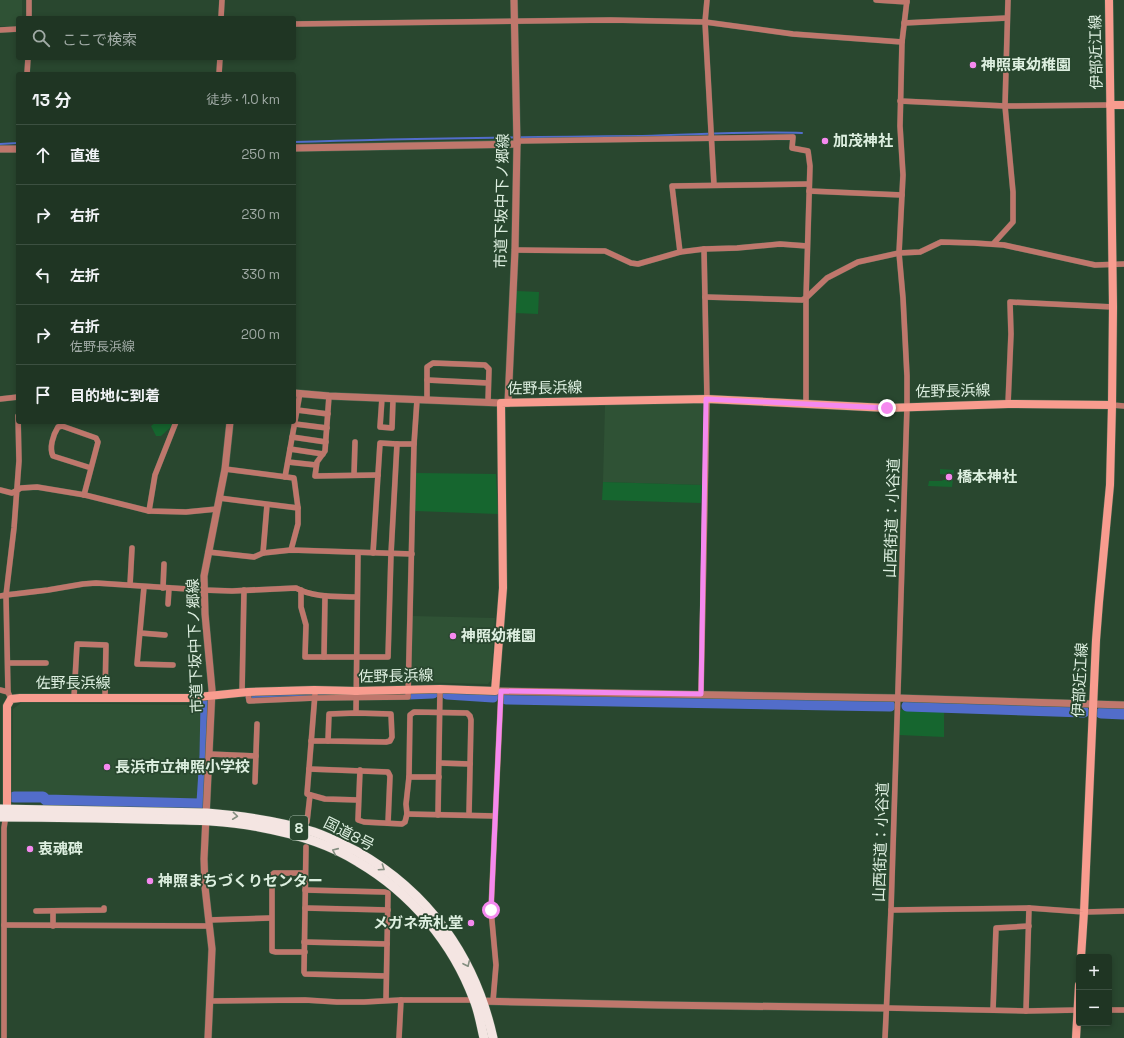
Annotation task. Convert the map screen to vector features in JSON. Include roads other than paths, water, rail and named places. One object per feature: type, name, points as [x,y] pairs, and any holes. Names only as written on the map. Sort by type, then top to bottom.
[{"type":"highway","name":"国道8号","points":[[3,813],[260,819],[315,832],[338,842],[384,869],[406,886],[426,906],[452,937],[463,956],[494,1038]]},
{"type":"highway","name":"国道8号","points":[[479,1001],[484,1038]]},
{"type":"main road","name":"伊部近江線","points":[[1109,0],[1110,105]]},
{"type":"main road","points":[[1112,405],[1113,307],[1110,105],[1124,104]]},
{"type":"main road","name":"佐野長浜線","points":[[10,695],[20,698],[188,698],[222,694],[356,694],[440,689],[498,691],[503,588],[504,403],[706,399],[887,408],[1008,404],[1112,405]]},
{"type":"main road","name":"伊部近江線","points":[[1081,954],[1099,602],[1110,485],[1112,405]]},
{"type":"main road","points":[[3,813],[4,728],[10,695]]},
{"type":"main road","points":[[1076,1038],[1077,1026]]},
{"type":"street","points":[[29,0],[29,16]]},
{"type":"street","points":[[221,16],[222,0]]},
{"type":"street","name":"市道下坂中下ノ郷線","points":[[504,403],[515,250],[517,139],[514,0]]},
{"type":"street","points":[[706,0],[705,22],[714,184]]},
{"type":"street","points":[[876,0],[907,1]]},
{"type":"street","points":[[993,244],[1013,222],[1013,192],[1005,106],[1008,0]]},
{"type":"street","name":"山西街道：小谷道","points":[[885,1038],[891,910],[907,407],[903,298],[899,253],[902,195],[900,101],[902,42],[907,1]]},
{"type":"street","points":[[904,22],[1007,18]]},
{"type":"street","points":[[296,24],[611,20],[705,22],[793,34],[902,42]]},
{"type":"street","points":[[0,30],[16,29]]},
{"type":"street","points":[[27,72],[28,60]]},
{"type":"street","points":[[219,72],[220,60]]},
{"type":"street","points":[[900,101],[1005,106],[1110,105]]},
{"type":"street","points":[[296,148],[517,139],[711,139],[793,137],[792,148],[808,151],[810,166],[806,298],[806,404]]},
{"type":"street","points":[[0,150],[16,149]]},
{"type":"street","points":[[680,252],[672,186],[714,184],[809,184]]},
{"type":"street","points":[[809,191],[902,195]]},
{"type":"street","points":[[705,297],[802,300],[827,278],[858,262],[899,253],[920,252],[941,242],[1004,245],[1096,265],[1124,264]]},
{"type":"street","points":[[515,250],[605,250],[631,263],[638,264],[680,252],[704,248],[737,248],[780,244],[807,246]]},
{"type":"street","points":[[701,694],[706,399],[704,248]]},
{"type":"street","points":[[1008,404],[1011,334],[1010,302],[1113,307]]},
{"type":"street","points":[[427,400],[427,368],[432,363],[457,363],[485,365],[488,369],[488,402]]},
{"type":"street","points":[[427,380],[488,383]]},
{"type":"street","points":[[296,417],[297,393],[329,396],[504,403]]},
{"type":"street","points":[[329,396],[325,451],[317,462],[315,476],[378,475]]},
{"type":"street","points":[[0,398],[16,397]]},
{"type":"street","points":[[382,398],[380,427],[392,428],[393,399]]},
{"type":"street","points":[[408,692],[416,400]]},
{"type":"street","points":[[1112,405],[1124,406]]},
{"type":"street","points":[[297,410],[328,414]]},
{"type":"street","points":[[10,695],[3,595],[17,490],[19,461],[18,424]]},
{"type":"street","points":[[149,510],[155,475],[175,424]]},
{"type":"street","name":"市道下坂中下ノ郷線","points":[[208,1038],[212,949],[205,887],[204,860],[212,690],[203,590],[208,552],[225,469],[230,424]]},
{"type":"street","points":[[285,476],[295,424],[327,428]]},
{"type":"street","points":[[84,495],[98,442],[96,438],[62,426],[58,427],[55,431],[50,451],[53,456],[91,468]]},
{"type":"street","points":[[292,437],[326,442]]},
{"type":"street","points":[[354,475],[355,442]]},
{"type":"street","points":[[373,553],[380,443],[414,444]]},
{"type":"street","points":[[301,590],[300,607],[306,625],[305,657],[388,657],[391,554],[397,444]]},
{"type":"street","points":[[290,450],[323,454]]},
{"type":"street","points":[[288,462],[316,466]]},
{"type":"street","points":[[225,469],[294,478],[298,508],[298,524],[291,550]]},
{"type":"street","points":[[0,490],[12,493],[21,488],[37,487],[84,495],[149,510],[186,512],[217,509]]},
{"type":"street","points":[[219,498],[298,508]]},
{"type":"street","points":[[263,553],[268,505]]},
{"type":"street","points":[[130,585],[132,548]]},
{"type":"street","points":[[208,552],[254,557],[263,553],[291,550],[412,554]]},
{"type":"street","points":[[356,713],[358,553]]},
{"type":"street","points":[[164,564],[168,604]]},
{"type":"street","points":[[3,595],[96,583],[203,590],[296,588],[324,596],[357,597]]},
{"type":"street","points":[[144,586],[137,664],[173,665]]},
{"type":"street","points":[[244,590],[246,695]]},
{"type":"street","points":[[324,596],[324,657]]},
{"type":"street","points":[[140,633],[165,635]]},
{"type":"street","points":[[74,697],[77,644],[106,645],[104,697]]},
{"type":"street","points":[[8,663],[46,663]]},
{"type":"street","points":[[438,814],[440,689]]},
{"type":"street","points":[[0,690],[10,695]]},
{"type":"street","points":[[493,1001],[496,965],[491,910],[498,691],[897,698],[1124,706]]},
{"type":"street","points":[[315,694],[307,794],[325,799],[358,800]]},
{"type":"street","points":[[360,770],[358,818],[360,821],[402,824],[405,822],[407,814],[406,804],[409,777],[410,715],[414,712],[467,713],[470,716],[469,815]]},
{"type":"street","points":[[311,741],[328,742],[390,741],[392,737],[391,714],[329,714],[328,742]]},
{"type":"street","points":[[255,782],[257,724]]},
{"type":"street","points":[[209,754],[256,756]]},
{"type":"street","points":[[439,763],[470,764]]},
{"type":"street","points":[[309,769],[388,772],[390,776],[388,823]]},
{"type":"street","points":[[409,777],[438,777]]},
{"type":"street","points":[[306,822],[310,795]]},
{"type":"street","points":[[3,813],[2,901],[4,925],[2,954],[4,1038]]},
{"type":"street","points":[[407,814],[494,816]]},
{"type":"street","points":[[306,847],[304,972],[309,975],[386,976]]},
{"type":"street","points":[[305,873],[274,873],[272,875],[271,918],[272,951],[305,952]]},
{"type":"street","points":[[305,890],[388,893],[386,1000]]},
{"type":"street","points":[[36,911],[104,910],[104,908]]},
{"type":"street","points":[[305,908],[388,910]]},
{"type":"street","points":[[891,910],[1029,908],[1084,912],[1124,911]]},
{"type":"street","points":[[1026,1011],[1029,908]]},
{"type":"street","points":[[53,911],[53,926]]},
{"type":"street","points":[[4,925],[53,926],[209,923],[271,918]]},
{"type":"street","points":[[993,1010],[996,928],[1029,926]]},
{"type":"street","points":[[304,942],[387,944]]},
{"type":"street","points":[[210,1001],[305,1000],[364,1002],[401,1000],[1026,1011],[1076,1010]]},
{"type":"street","points":[[399,1038],[401,1000]]},
{"type":"street","points":[[1112,1010],[1124,1010]]},
{"type":"waterway","points":[[296,142],[802,133]]},
{"type":"waterway","points":[[0,144],[16,143]]},
{"type":"waterway","points":[[409,694],[433,693]]},
{"type":"waterway","points":[[251,697],[349,694]]},
{"type":"waterway","points":[[447,694],[493,697]]},
{"type":"waterway","points":[[506,699],[890,706]]},
{"type":"waterway","points":[[14,797],[43,797],[46,800],[199,804],[202,802],[206,704]]},
{"type":"waterway","points":[[907,706],[1084,712]]},
{"type":"waterway","points":[[1101,713],[1124,714]]},
{"type":"place","name":"神照東幼稚園","points":[[973,65]]},
{"type":"place","name":"加茂神社","points":[[825,141]]},
{"type":"place","name":"橋本神社","points":[[949,477]]},
{"type":"place","name":"神照幼稚園","points":[[453,636]]},
{"type":"place","name":"長浜市立神照小学校","points":[[107,767]]},
{"type":"place","name":"衷魂碑","points":[[30,849]]},
{"type":"place","name":"神照まちづくりセンター","points":[[150,881]]},
{"type":"place","name":"メガネ赤札堂","points":[[471,923]]}]
